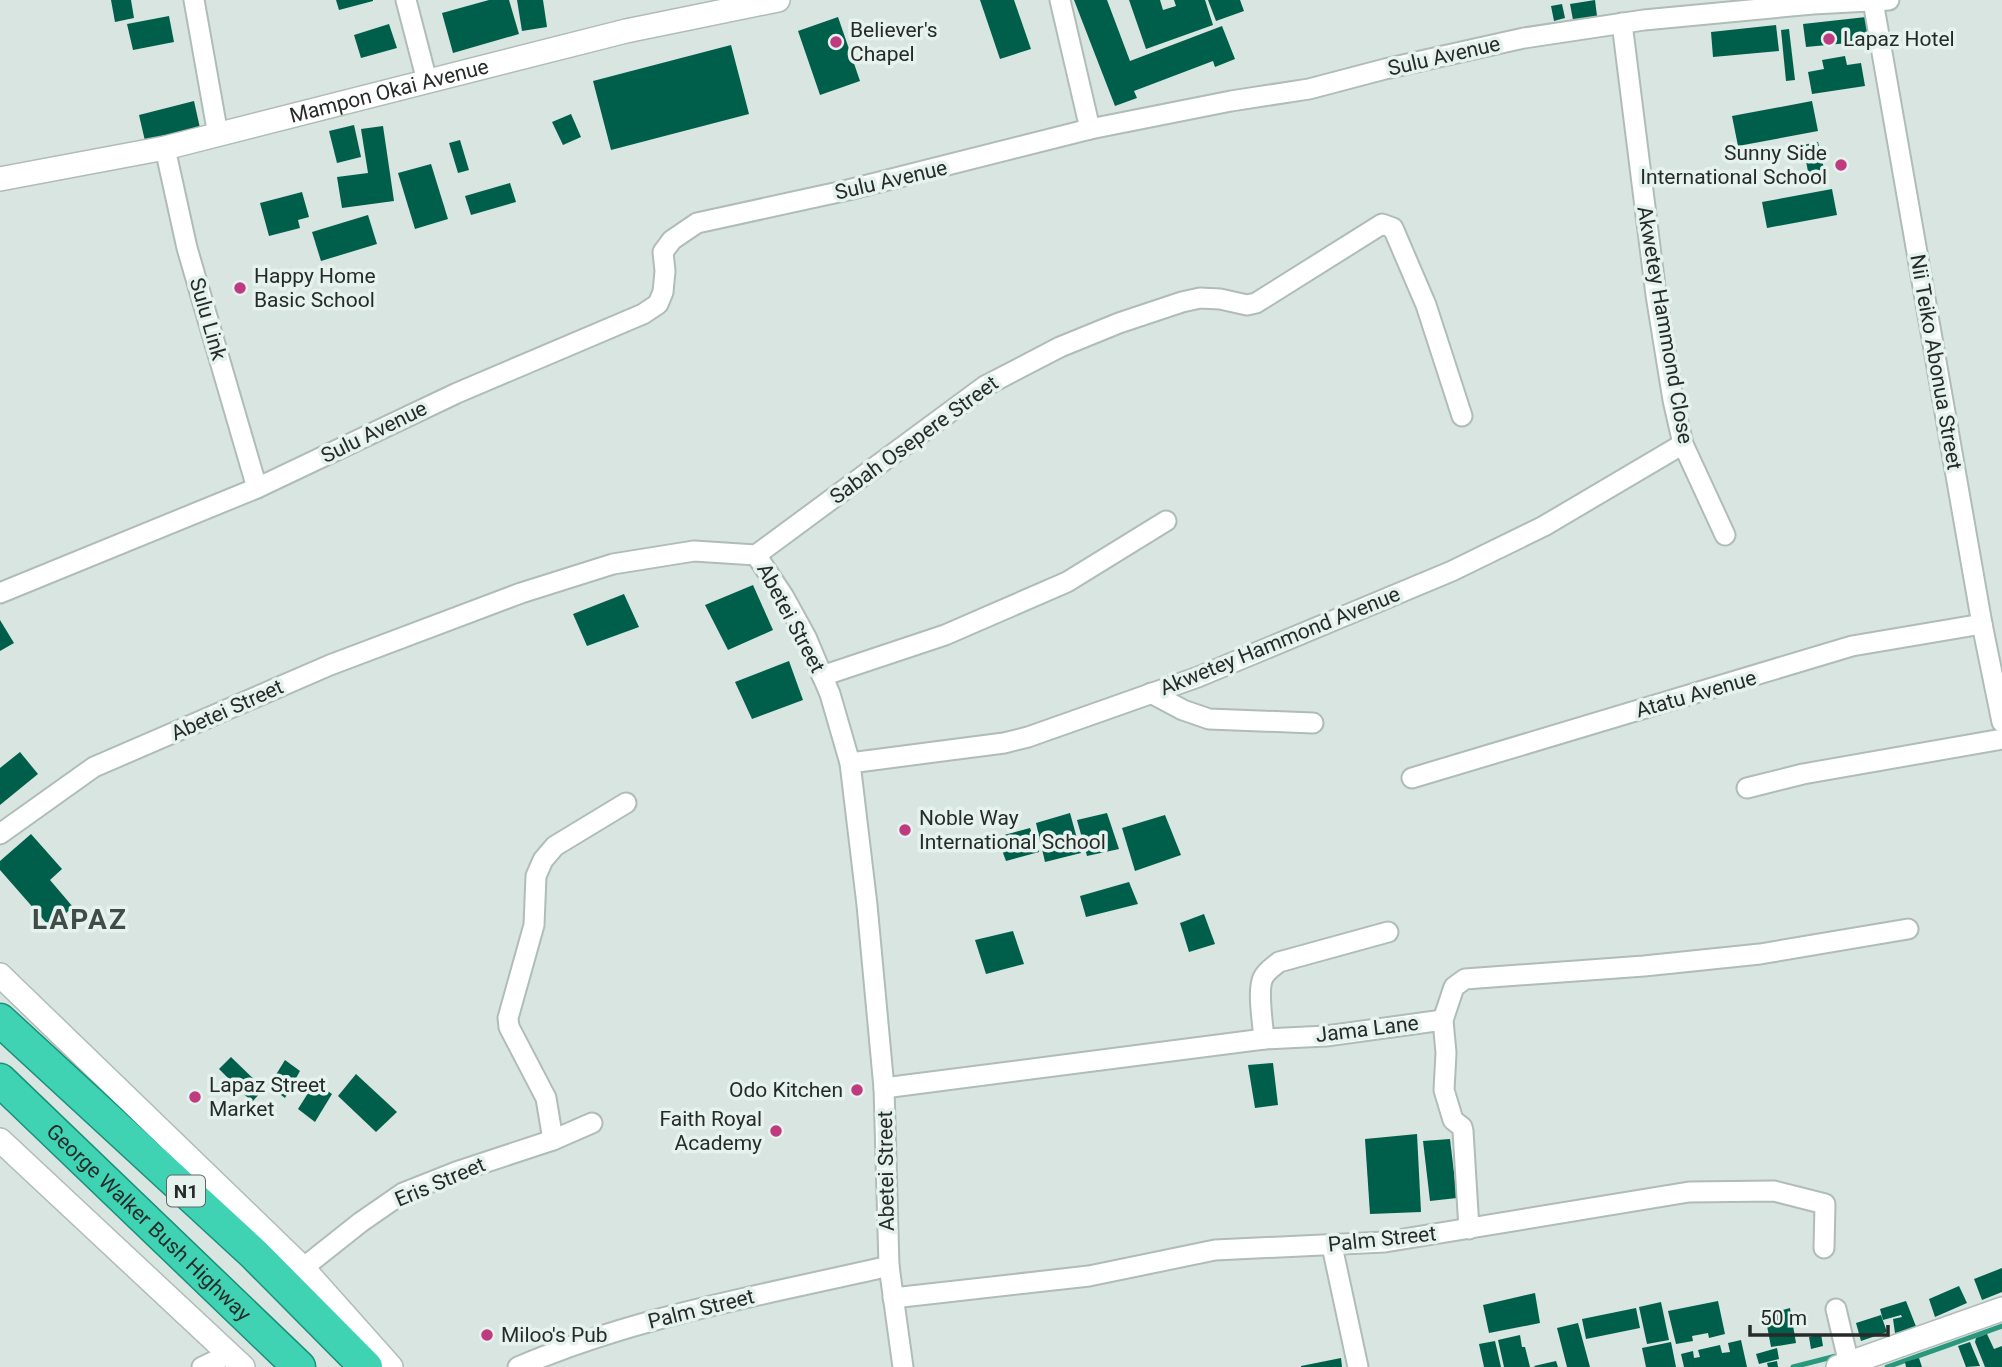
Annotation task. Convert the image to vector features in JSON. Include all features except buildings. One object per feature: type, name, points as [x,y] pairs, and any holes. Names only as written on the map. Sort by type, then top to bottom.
[{"type":"highway","name":"N1","points":[[0,1020],[254,1254],[366,1367]]},
{"type":"highway","name":"George Walker Bush Highway","points":[[0,1080],[299,1367]]},
{"type":"street","points":[[194,0],[218,135]]},
{"type":"street","points":[[405,0],[427,82]]},
{"type":"street","name":"Mampon Okai Avenue","points":[[0,179],[165,148],[626,30],[778,0]]},
{"type":"street","points":[[1060,0],[1090,129]]},
{"type":"street","name":"Sulu Avenue","points":[[0,593],[257,488],[457,393],[643,314],[658,304],[663,292],[663,252],[672,240],[696,223],[848,190],[1090,129],[1231,101],[1310,89],[1524,38],[1622,23],[1644,10],[1881,1]]},
{"type":"street","name":"Nii Teiko Abonua Street","points":[[1881,1],[1982,624],[2002,722]]},
{"type":"street","name":"Akwetey Hammond Close","points":[[1622,23],[1656,295],[1673,400],[1682,444],[1725,536]]},
{"type":"street","name":"Sulu Link","points":[[165,148],[187,248],[257,488]]},
{"type":"street","name":"Sabah Osepere Street","points":[[756,555],[985,386],[1060,347],[1182,302],[1200,298],[1247,305],[1256,303],[1382,224],[1393,228],[1426,306],[1461,416]]},
{"type":"street","name":"Akwetey Hammond Avenue","points":[[850,763],[1004,743],[1198,677],[1452,571],[1544,526],[1682,444]]},
{"type":"street","points":[[822,676],[945,635],[1068,582],[1166,521]]},
{"type":"street","name":"Abetei Street","points":[[0,834],[94,767],[330,665],[521,593],[613,564],[694,551],[756,555],[806,637],[830,694],[850,763],[867,905],[884,1088],[888,1266],[903,1367]]},
{"type":"street","name":"Atatu Avenue","points":[[1412,778],[1852,646],[1982,624]]},
{"type":"street","points":[[1151,693],[1209,719],[1313,723]]},
{"type":"street","points":[[1747,788],[1803,774],[2002,740]]},
{"type":"street","points":[[553,1140],[546,1098],[509,1027],[508,1018],[534,925],[536,876],[542,860],[555,846],[626,803]]},
{"type":"street","name":"Jama Lane","points":[[884,1088],[1264,1039],[1326,1036],[1443,1020],[1454,987],[1465,979],[1644,966],[1759,954],[1908,929]]},
{"type":"street","points":[[1264,1039],[1261,985],[1263,976],[1270,969],[1279,962],[1388,932]]},
{"type":"street","points":[[0,975],[303,1268],[391,1367]]},
{"type":"street","points":[[1443,1020],[1446,1053],[1444,1090],[1453,1120],[1463,1131],[1469,1229]]},
{"type":"street","name":"Eris Street","points":[[303,1268],[402,1193],[553,1140],[592,1123]]},
{"type":"street","name":"George Walker Bush Highway","points":[[0,1140],[236,1361]]},
{"type":"street","name":"Palm Street","points":[[893,1298],[1089,1276],[1215,1250],[1385,1242],[1689,1192],[1774,1191],[1825,1205],[1824,1248]]},
{"type":"street","points":[[1332,1246],[1358,1367]]},
{"type":"street","name":"Palm Street","points":[[518,1367],[564,1347],[719,1302],[888,1266]]},
{"type":"street","points":[[1836,1309],[1844,1365],[2002,1309]]},
{"type":"street","points":[[202,1367],[236,1361]]},
{"type":"waterway","points":[[1887,1367],[2002,1326]]},
{"type":"waterway","points":[[1793,1367],[1840,1355]]},
{"type":"place","name":"Lapaz Hotel","points":[[1829,39]]},
{"type":"place","name":"Believer's Chapel","points":[[836,42]]},
{"type":"place","name":"Sunny Side International School","points":[[1841,165]]},
{"type":"place","name":"Happy Home Basic School","points":[[240,288]]},
{"type":"place","name":"Noble Way International School","points":[[905,830]]},
{"type":"place","name":"Odo Kitchen","points":[[857,1090]]},
{"type":"place","name":"Lapaz Street Market","points":[[195,1097]]},
{"type":"place","name":"Faith Royal Academy","points":[[776,1131]]},
{"type":"place","name":"Miloo's Pub","points":[[487,1335]]},
{"type":"district","name":"LAPAZ","points":[[80,919]]}]
